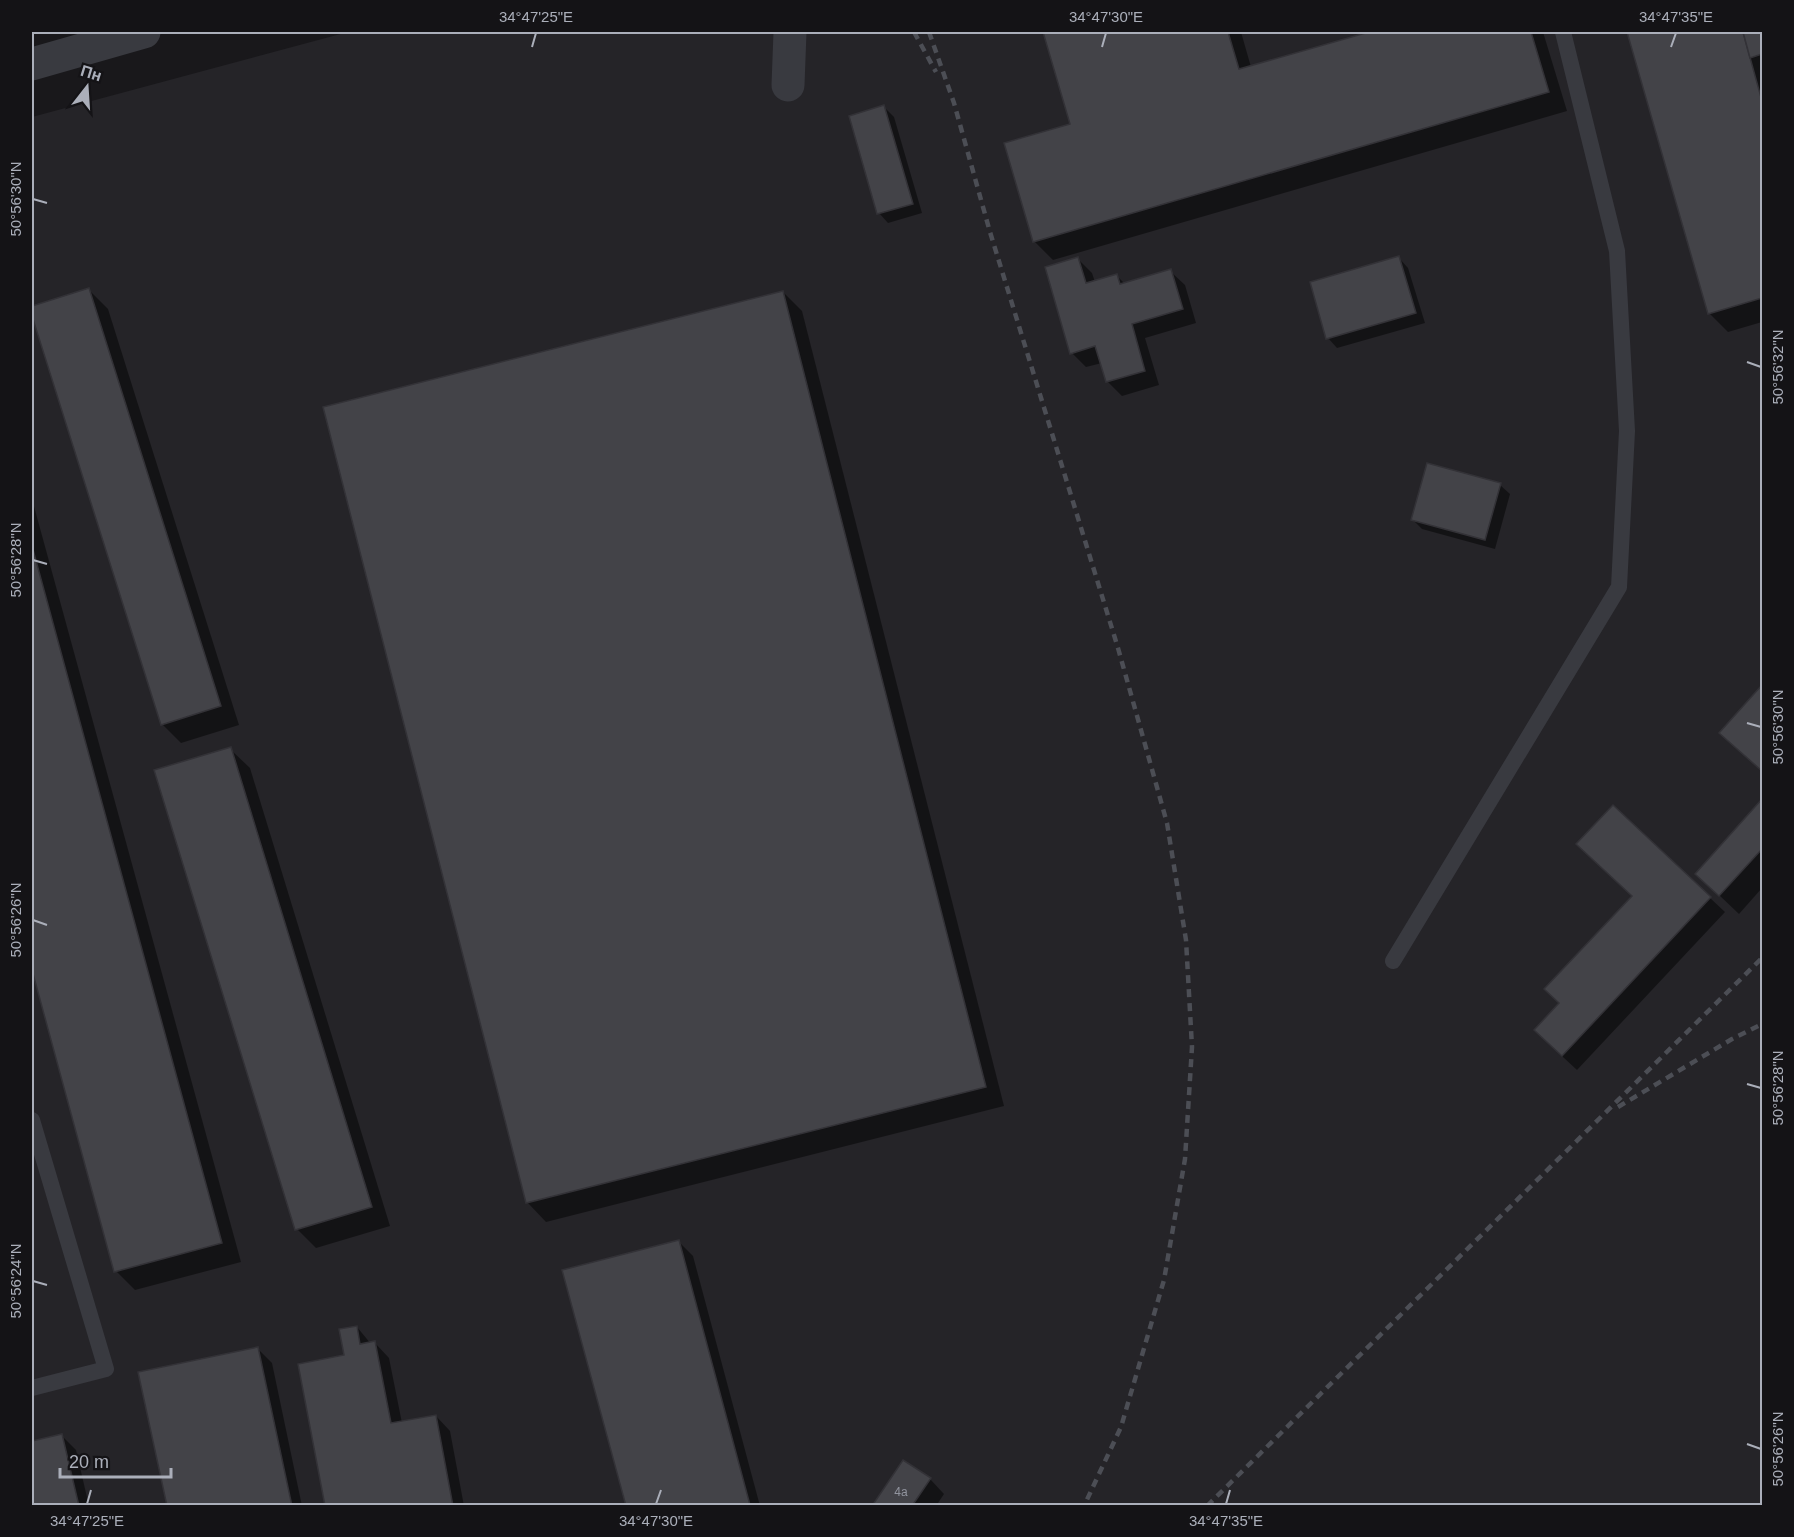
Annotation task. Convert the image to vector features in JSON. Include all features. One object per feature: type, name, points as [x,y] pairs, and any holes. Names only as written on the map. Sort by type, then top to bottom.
[{"type":"street","points":[[32,64],[144,32]]},
{"type":"street","points":[[788,85],[790,32]]},
{"type":"lane","points":[[1393,961],[1619,587],[1627,431],[1617,251],[1563,32]]},
{"type":"lane","points":[[32,1120],[106,1369],[32,1388]]},
{"type":"shaded area","points":[[348,32],[1762,32],[1762,1505],[32,1506],[32,117]]},
{"type":"building","points":[[1043,32],[1228,32],[1239,69],[1369,32],[1531,32],[1549,92],[1033,242],[1004,143],[1070,124]]},
{"type":"building","points":[[1627,32],[1743,32],[1762,101],[1762,298],[1708,314]]},
{"type":"building","points":[[1743,32],[1762,32],[1762,54],[1750,58]]},
{"type":"building","points":[[884,105],[913,204],[877,214],[849,116]]},
{"type":"building","points":[[1399,256],[1416,313],[1326,339],[1310,282]]},
{"type":"building","points":[[1078,257],[1086,283],[1117,274],[1120,284],[1171,269],[1183,309],[1132,324],[1145,371],[1106,382],[1095,346],[1070,354],[1045,267]]},
{"type":"building","points":[[89,288],[221,706],[161,725],[32,316],[32,306]]},
{"type":"building","points":[[783,291],[986,1087],[526,1203],[323,407]]},
{"type":"building","points":[[1427,463],[1501,483],[1485,540],[1411,520]]},
{"type":"building","points":[[32,546],[222,1243],[114,1272],[32,970]]},
{"type":"building","points":[[1762,685],[1762,771],[1719,733]]},
{"type":"building","points":[[231,747],[372,1207],[295,1230],[154,770]]},
{"type":"building","points":[[1762,799],[1762,849],[1719,896],[1695,874]]},
{"type":"building","points":[[1613,805],[1711,897],[1562,1056],[1534,1030],[1559,1003],[1544,989],[1632,896],[1576,844]]},
{"type":"building","points":[[679,1240],[750,1505],[747,1506],[626,1506],[562,1270]]},
{"type":"building","points":[[357,1326],[360,1344],[375,1341],[391,1423],[436,1415],[453,1506],[325,1506],[298,1364],[344,1355],[339,1329]]},
{"type":"building","points":[[258,1347],[292,1506],[167,1506],[138,1372]]},
{"type":"building","points":[[62,1434],[79,1506],[32,1506],[32,1441]]},
{"type":"building","points":[[903,1460],[931,1478],[912,1506],[872,1506]]},
{"type":"railway","points":[[914,32],[936,72]]},
{"type":"railway","points":[[929,32],[954,103],[990,232],[1118,648],[1167,823],[1186,940],[1192,1047],[1185,1159],[1164,1280],[1121,1427],[1084,1506]]},
{"type":"railway","points":[[1207,1506],[1762,958]]},
{"type":"railway","points":[[1618,1107],[1732,1039],[1762,1024]]}]
